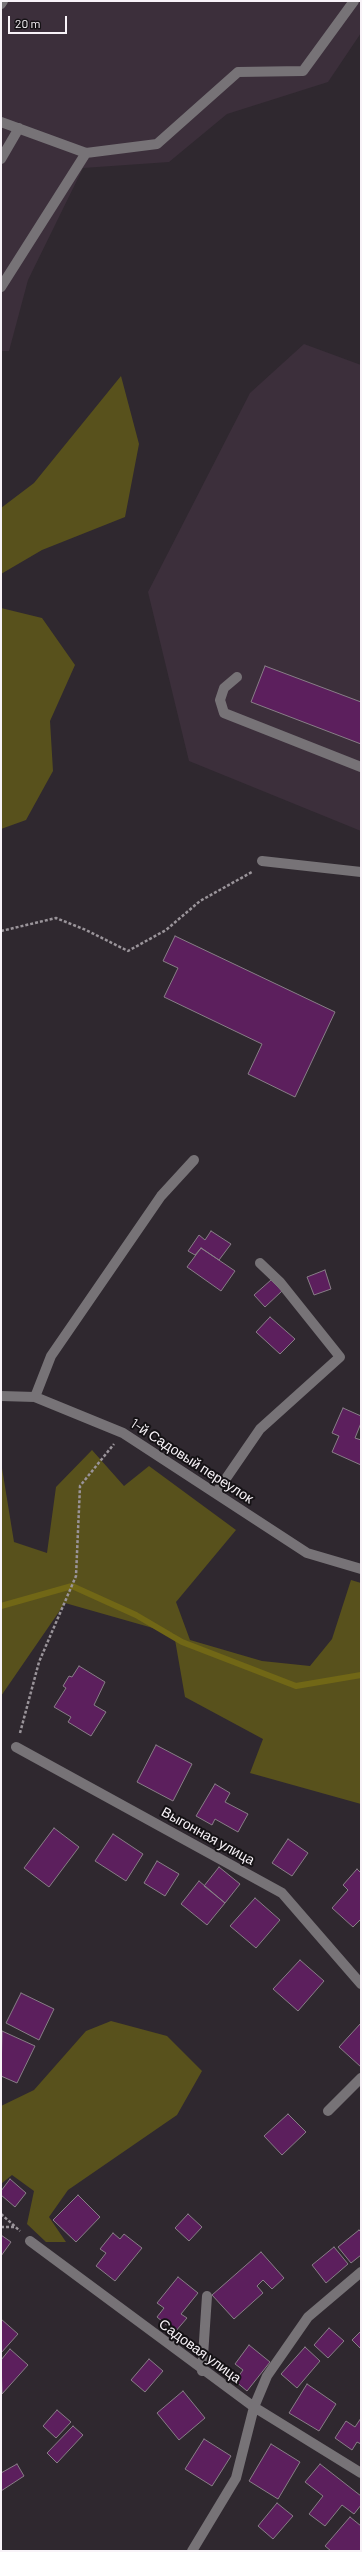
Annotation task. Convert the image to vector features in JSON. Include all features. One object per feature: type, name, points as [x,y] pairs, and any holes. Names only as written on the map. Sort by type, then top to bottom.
[{"type":"street","points":[[1,122],[86,153],[157,144],[238,72],[302,71],[354,1]]},
{"type":"street","points":[[1,159],[19,128]]},
{"type":"street","points":[[1,287],[86,153]]},
{"type":"street","points":[[237,677],[224,688],[220,700],[224,713],[361,767]]},
{"type":"street","points":[[262,860],[361,872]]},
{"type":"street","points":[[35,1397],[51,1356],[160,1196],[194,1160]]},
{"type":"street","points":[[216,1493],[260,1429],[340,1357],[280,1282],[260,1263]]},
{"type":"street","name":"1-й Садовый переулок","points":[[1,1396],[35,1397],[123,1433],[307,1553],[361,1569]]},
{"type":"street","name":"Выгонная улица","points":[[16,1747],[282,1893],[361,1984]]},
{"type":"street","points":[[328,2111],[361,2078]]},
{"type":"street","name":"Садовая улица","points":[[30,2241],[202,2371],[254,2407],[361,2473]]},
{"type":"street","points":[[192,2551],[236,2478],[254,2407],[267,2376],[308,2317],[361,2272]]},
{"type":"street","points":[[202,2371],[206,2296]]},
{"type":"path","points":[[1,931],[56,918],[86,930],[128,951],[166,930],[200,901],[252,872],[262,860]]},
{"type":"path","points":[[16,1747],[39,1662],[76,1576],[80,1486],[123,1433]]},
{"type":"path","points":[[1,2214],[30,2241]]},
{"type":"path","points":[[1,2227],[16,2227]]},
{"type":"shaded area","points":[[1,1],[361,1],[361,33],[328,82],[227,114],[169,162],[83,168],[28,280],[9,351],[1,351]]},
{"type":"shaded area","points":[[304,344],[361,365],[361,831],[189,761],[148,592],[250,393]]},
{"type":"shaded area","points":[[121,376],[139,444],[125,517],[42,550],[1,574],[1,508],[34,483]]},
{"type":"shaded area","points":[[1,608],[42,618],[75,665],[50,721],[53,771],[26,820],[1,829]]},
{"type":"shaded area","points":[[92,1450],[124,1486],[149,1466],[236,1530],[176,1602],[190,1640],[262,1661],[310,1666],[332,1639],[351,1580],[361,1583],[361,1804],[250,1773],[263,1739],[185,1697],[174,1634],[65,1603],[1,1696],[1,1462],[14,1542],[47,1553],[56,1487]]},
{"type":"shaded area","points":[[111,2021],[167,2036],[202,2071],[177,2115],[68,2190],[49,2217],[66,2242],[46,2242],[27,2224],[34,2191],[12,2175],[1,2184],[1,2106],[34,2090],[86,2031]]},
{"type":"building","points":[[265,666],[361,702],[361,744],[251,702]]},
{"type":"building","points":[[175,936],[335,1012],[295,1097],[248,1074],[262,1044],[164,997],[178,968],[163,961]]},
{"type":"building","points":[[211,1231],[231,1244],[219,1260],[201,1248],[195,1255],[188,1251],[199,1235],[205,1240]]},
{"type":"building","points":[[201,1248],[235,1271],[221,1291],[187,1267]]},
{"type":"building","points":[[325,1270],[331,1289],[314,1295],[307,1277]]},
{"type":"building","points":[[271,1280],[282,1291],[265,1307],[254,1295]]},
{"type":"building","points":[[270,1317],[295,1339],[280,1354],[256,1332]]},
{"type":"building","points":[[343,1408],[361,1416],[361,1423],[355,1438],[361,1440],[361,1465],[332,1452],[339,1436],[332,1433]]},
{"type":"building","points":[[79,1666],[105,1682],[94,1705],[106,1712],[91,1736],[68,1722],[71,1717],[54,1707],[66,1688],[63,1686],[69,1676],[72,1677]]},
{"type":"building","points":[[156,1745],[192,1764],[173,1801],[137,1782]]},
{"type":"building","points":[[215,1784],[230,1793],[225,1802],[248,1814],[238,1832],[215,1819],[212,1825],[196,1816]]},
{"type":"building","points":[[54,1828],[79,1847],[49,1887],[24,1868]]},
{"type":"building","points":[[113,1834],[143,1854],[126,1881],[95,1861]]},
{"type":"building","points":[[288,1839],[308,1853],[292,1876],[272,1863]]},
{"type":"building","points":[[157,1861],[179,1874],[165,1896],[144,1883]]},
{"type":"building","points":[[219,1867],[240,1884],[225,1903],[204,1886]]},
{"type":"building","points":[[357,1869],[361,1873],[361,1919],[353,1927],[332,1908],[348,1890],[343,1885]]},
{"type":"building","points":[[199,1881],[225,1903],[207,1925],[181,1904]]},
{"type":"building","points":[[255,1898],[280,1920],[256,1948],[230,1926]]},
{"type":"building","points":[[300,1960],[324,1981],[298,2011],[273,1989]]},
{"type":"building","points":[[21,1993],[54,2009],[39,2040],[6,2023]]},
{"type":"building","points":[[361,2023],[361,2067],[339,2047]]},
{"type":"building","points":[[2,2031],[35,2046],[17,2083],[1,2076]]},
{"type":"building","points":[[288,2114],[306,2132],[282,2155],[264,2136]]},
{"type":"building","points":[[10,2179],[26,2193],[15,2207],[1,2195],[1,2191]]},
{"type":"building","points":[[78,2195],[100,2217],[76,2242],[53,2220]]},
{"type":"building","points":[[188,2214],[202,2227],[189,2241],[175,2228]]},
{"type":"building","points":[[359,2230],[361,2232],[361,2255],[351,2263],[338,2247]]},
{"type":"building","points":[[113,2233],[120,2239],[124,2234],[142,2248],[115,2281],[96,2266],[106,2253],[100,2249]]},
{"type":"building","points":[[1,2235],[11,2242],[1,2256]]},
{"type":"building","points":[[334,2247],[348,2264],[326,2283],[312,2265]]},
{"type":"building","points":[[261,2252],[284,2278],[272,2289],[263,2280],[257,2286],[263,2293],[234,2319],[212,2295]]},
{"type":"building","points":[[178,2277],[198,2293],[181,2314],[187,2318],[175,2332],[157,2317],[164,2308],[157,2303]]},
{"type":"building","points":[[1,2319],[18,2334],[1,2353]]},
{"type":"building","points":[[329,2328],[344,2341],[328,2358],[314,2345]]},
{"type":"building","points":[[361,2331],[361,2349],[352,2340]]},
{"type":"building","points":[[249,2345],[270,2362],[247,2391],[235,2381],[243,2370],[235,2364]]},
{"type":"building","points":[[305,2347],[320,2361],[297,2388],[281,2374]]},
{"type":"building","points":[[10,2349],[28,2365],[2,2394],[1,2360]]},
{"type":"building","points":[[149,2359],[163,2371],[145,2392],[131,2380]]},
{"type":"building","points":[[307,2384],[336,2404],[319,2431],[289,2413]]},
{"type":"building","points":[[183,2391],[205,2418],[179,2440],[157,2413]]},
{"type":"building","points":[[57,2410],[71,2422],[56,2438],[43,2426]]},
{"type":"building","points":[[361,2418],[361,2444],[357,2442],[352,2450],[335,2438],[346,2421],[355,2427]]},
{"type":"building","points":[[73,2426],[83,2435],[57,2463],[47,2453]]},
{"type":"building","points":[[204,2439],[231,2456],[212,2486],[185,2469]]},
{"type":"building","points":[[271,2444],[300,2462],[278,2499],[249,2481]]},
{"type":"building","points":[[17,2464],[24,2476],[1,2491],[1,2473]]},
{"type":"building","points":[[320,2464],[361,2496],[361,2505],[354,2514],[342,2505],[325,2526],[309,2514],[323,2496],[305,2482]]},
{"type":"building","points":[[277,2503],[293,2516],[273,2539],[258,2526]]},
{"type":"building","points":[[350,2517],[361,2526],[361,2551],[331,2551],[325,2546]]},
{"type":"waterway","points":[[1,1606],[72,1586],[136,1615],[182,1642],[296,1686],[361,1675]]}]
